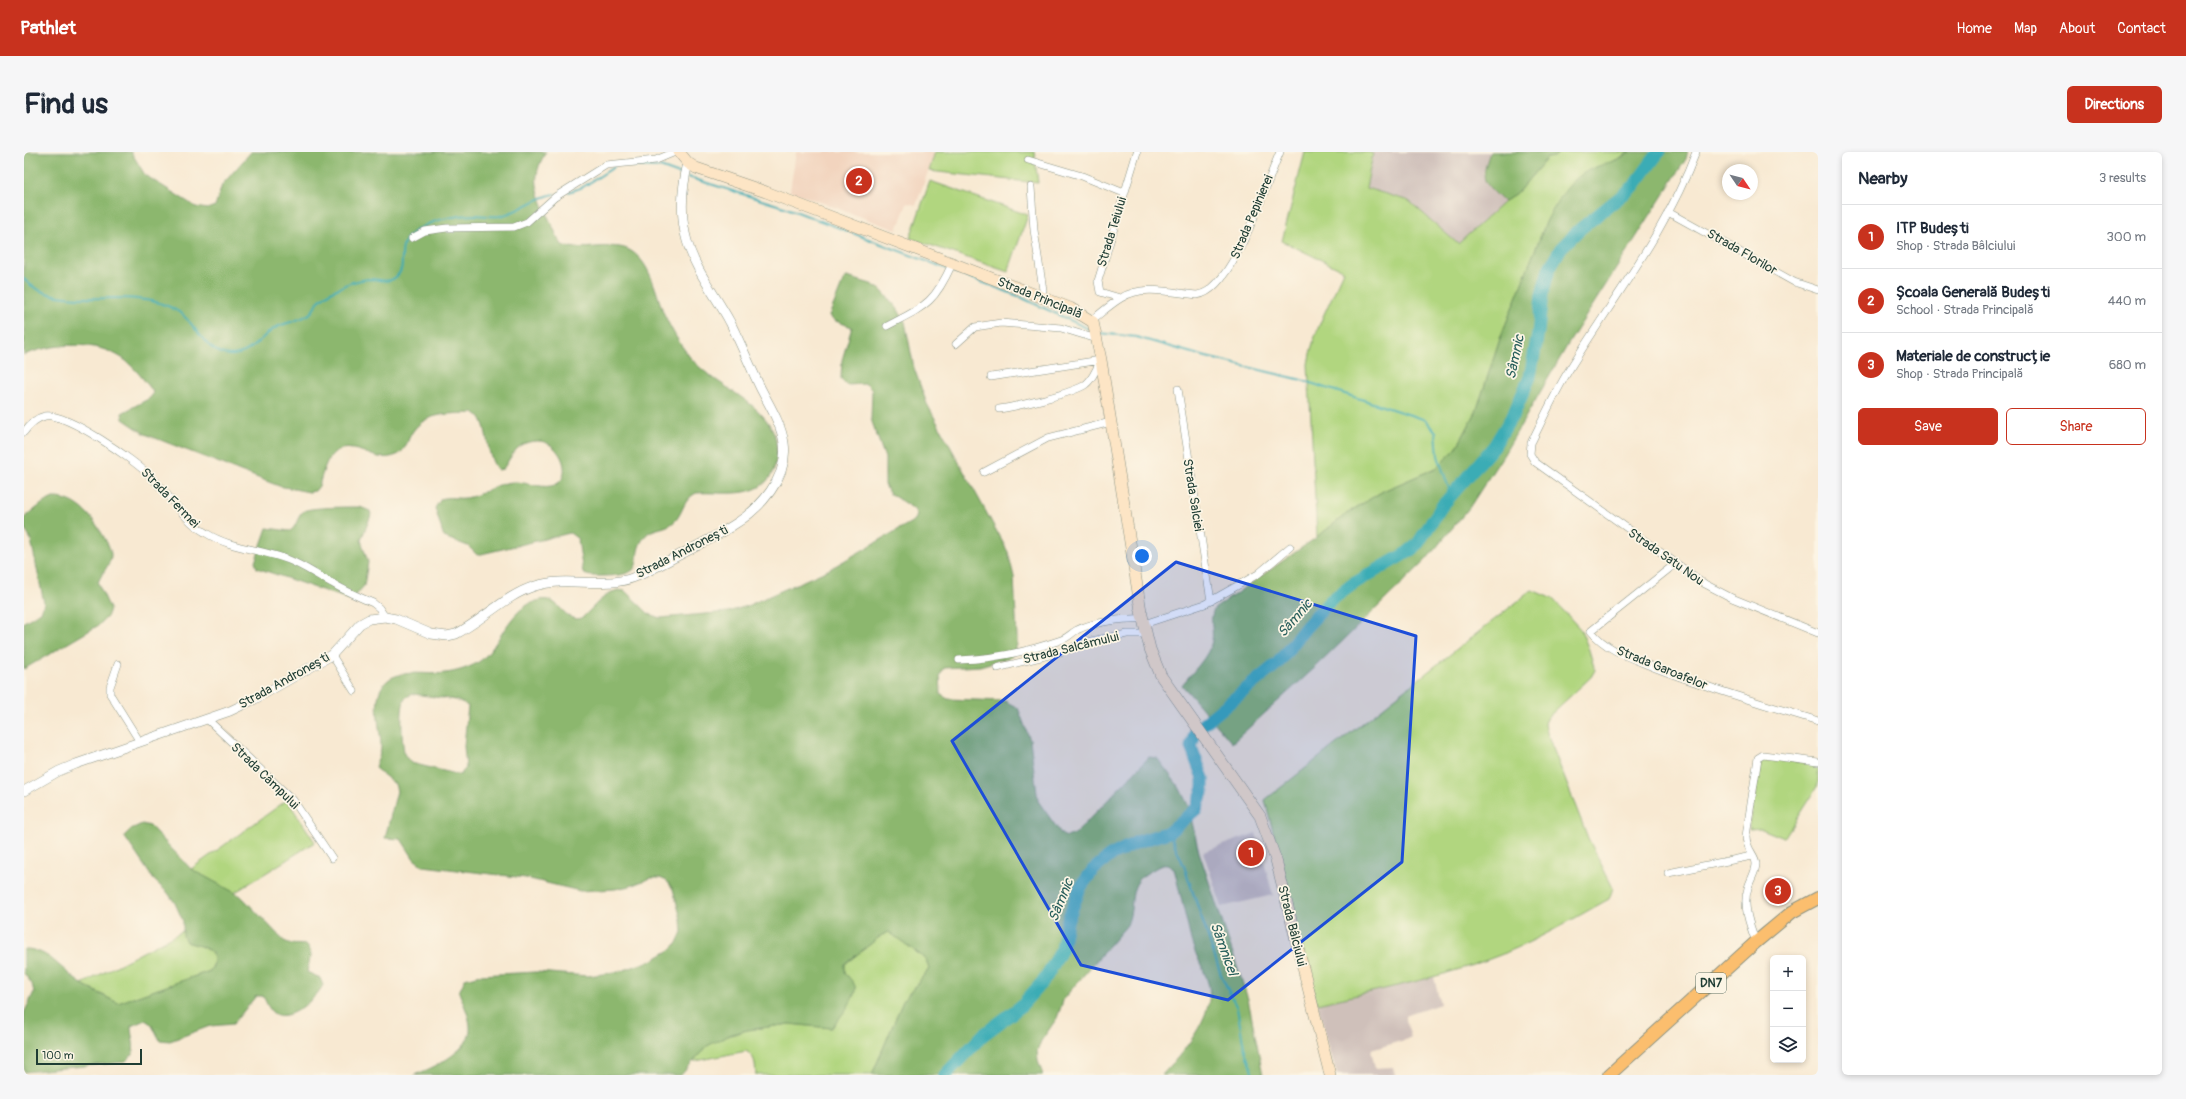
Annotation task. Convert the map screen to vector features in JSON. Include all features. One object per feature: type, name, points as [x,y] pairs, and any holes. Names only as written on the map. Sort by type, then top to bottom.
[{"type":"highway","name":"DN7","points":[[1610,1075],[1756,942],[1792,912],[1818,898]]},
{"type":"main road","name":"Strada Principală","points":[[679,152],[686,170],[696,168],[766,192],[950,268],[1042,294],[1070,308],[1093,322],[1101,360],[1144,626],[1161,676],[1186,712]]},
{"type":"main road","name":"Strada Bâlciului","points":[[1186,712],[1238,783],[1260,816],[1272,845],[1330,1075]]},
{"type":"street","points":[[412,238],[425,230],[447,228],[514,227],[527,222],[568,188],[606,165],[656,160],[675,152]]},
{"type":"street","name":"Strada Teiului","points":[[1120,298],[1100,292],[1097,285],[1137,152]]},
{"type":"street","name":"Strada Pepinierei","points":[[1093,322],[1120,298],[1136,292],[1149,290],[1203,294],[1214,287],[1238,252],[1280,152]]},
{"type":"street","points":[[1668,212],[1696,152]]},
{"type":"street","points":[[1028,160],[1082,176],[1124,193]]},
{"type":"street","name":"Strada Andronești","points":[[24,791],[59,771],[230,711],[255,699],[332,655],[360,624],[369,619],[385,617],[396,619],[431,634],[447,636],[464,629],[522,592],[533,587],[556,582],[622,581],[644,573],[733,526],[756,508],[772,488],[782,469],[784,459],[782,437],[730,322],[690,252],[684,224],[686,170]]},
{"type":"street","points":[[1032,187],[1034,230],[1042,294]]},
{"type":"street","name":"Strada Florilor","points":[[1668,212],[1794,282],[1818,290]]},
{"type":"street","name":"Strada Satu Nou","points":[[1668,212],[1631,278],[1565,376],[1531,443],[1530,454],[1539,466],[1675,564],[1723,594],[1818,634]]},
{"type":"street","points":[[887,326],[908,316],[929,302],[942,286],[950,268]]},
{"type":"street","points":[[956,344],[975,327],[1001,323],[1061,328],[1097,338]]},
{"type":"street","points":[[991,377],[1101,360]]},
{"type":"street","points":[[999,409],[1012,407],[1078,389],[1090,380],[1101,360]]},
{"type":"street","name":"Strada Salciei","points":[[1178,389],[1211,601]]},
{"type":"street","name":"Strada Fermei","points":[[24,432],[33,422],[45,416],[53,416],[72,424],[110,445],[140,466],[181,512],[204,533],[229,544],[290,561],[373,603],[379,608],[385,617]]},
{"type":"street","points":[[984,472],[1048,438],[1111,422]]},
{"type":"street","points":[[959,660],[979,660],[1006,655],[1061,640],[1076,631],[1092,625],[1135,619],[1144,626],[1211,601],[1258,574],[1290,547]]},
{"type":"street","name":"Strada Garoafelor","points":[[1675,564],[1591,631],[1596,637],[1620,653],[1674,675],[1818,721]]},
{"type":"street","name":"Strada Salcâmului","points":[[997,668],[1057,653],[1091,641],[1127,634],[1144,626]]},
{"type":"street","points":[[332,655],[354,691]]},
{"type":"street","points":[[118,664],[110,687],[110,694],[140,742]]},
{"type":"street","name":"Strada Câmpului","points":[[207,719],[293,800],[332,858]]},
{"type":"street","points":[[1756,942],[1746,905],[1748,888],[1756,866],[1747,847],[1746,836],[1758,758],[1764,756],[1818,762]]},
{"type":"street","points":[[1668,873],[1752,856]]},
{"type":"highlighted area","points":[[1176,562],[1416,636],[1402,862],[1228,1000],[1081,965],[952,741]]},
{"type":"shaded area","points":[[796,152],[935,152],[916,205],[907,203],[897,230],[790,191]]},
{"type":"shaded area","points":[[1368,152],[1490,152],[1483,173],[1487,185],[1504,202],[1458,244],[1409,201],[1366,188],[1373,154]]},
{"type":"shaded area","points":[[1256,833],[1273,895],[1222,907],[1203,852]]},
{"type":"shaded area","points":[[1434,977],[1440,1004],[1405,1016],[1411,1038],[1371,1050],[1375,1068],[1393,1067],[1395,1075],[1337,1075],[1317,1004]]},
{"type":"green space","points":[[24,152],[131,152],[145,175],[196,207],[207,209],[215,206],[222,185],[251,152],[546,152],[538,169],[538,192],[556,235],[562,245],[578,248],[607,246],[624,248],[638,256],[648,271],[669,325],[689,356],[701,368],[760,413],[770,426],[776,442],[776,461],[771,474],[764,483],[755,489],[744,492],[696,493],[684,505],[676,520],[664,527],[649,532],[646,535],[638,551],[634,569],[619,575],[593,576],[583,573],[578,539],[570,533],[477,555],[468,546],[444,537],[435,508],[441,499],[472,497],[501,484],[514,482],[551,486],[559,483],[563,477],[563,461],[559,453],[553,446],[545,442],[536,441],[520,446],[503,469],[498,470],[491,456],[483,423],[480,417],[475,413],[447,414],[430,418],[422,422],[410,436],[403,450],[399,454],[392,457],[380,457],[353,449],[337,451],[332,455],[324,468],[319,486],[315,491],[309,492],[279,486],[145,434],[123,419],[122,413],[150,398],[153,394],[152,390],[136,371],[122,358],[106,350],[95,347],[70,345],[46,348],[24,355]]},
{"type":"green space","points":[[935,152],[1034,152],[1038,183],[929,171]]},
{"type":"green space","points":[[1305,152],[1368,152],[1373,154],[1366,188],[1409,201],[1458,244],[1504,202],[1517,193],[1547,158],[1554,157],[1560,152],[1630,152],[1612,162],[1547,220],[1501,336],[1476,412],[1456,449],[1436,468],[1383,491],[1349,512],[1317,537],[1308,364],[1310,352],[1318,328],[1344,271],[1282,241]]},
{"type":"green space","points":[[1490,152],[1560,152],[1554,157],[1547,158],[1517,193],[1504,202],[1491,189],[1485,180],[1485,169]]},
{"type":"green space","points":[[1630,152],[1688,152],[1686,159],[1570,341],[1504,454],[1469,508],[1425,561],[1319,664],[1232,743],[1182,685],[1204,659],[1210,647],[1212,641],[1212,617],[1214,609],[1317,537],[1349,512],[1383,491],[1436,468],[1456,449],[1476,412],[1501,336],[1547,220],[1552,211],[1567,188],[1580,176],[1587,171],[1613,161]]},
{"type":"green space","points":[[930,181],[1028,215],[1008,272],[910,238]]},
{"type":"green space","points":[[847,277],[871,284],[881,290],[897,308],[905,322],[914,368],[927,404],[1008,552],[1014,577],[1017,645],[1011,657],[980,666],[944,668],[940,675],[941,695],[948,699],[1005,701],[1018,708],[1030,740],[1038,801],[1062,835],[1067,837],[1075,834],[1149,757],[1157,758],[1179,787],[1188,805],[1199,852],[1248,999],[1263,1075],[1162,1075],[1187,1046],[1202,1022],[1207,1010],[1209,986],[1191,940],[1174,868],[1169,865],[1162,865],[1145,875],[1139,881],[1133,893],[1130,916],[1127,925],[1064,998],[1057,1018],[1041,1041],[1037,1051],[1038,1061],[1043,1075],[872,1075],[903,1001],[929,969],[926,959],[889,932],[882,935],[845,964],[845,973],[855,986],[854,996],[847,1008],[831,1028],[789,1024],[747,1030],[732,1034],[707,1046],[681,1075],[414,1075],[430,1069],[448,1059],[463,1046],[468,1039],[470,1026],[459,992],[465,979],[480,975],[537,972],[588,976],[618,972],[653,960],[670,950],[677,943],[682,932],[681,919],[673,889],[667,881],[660,878],[651,878],[630,886],[615,889],[580,891],[526,878],[423,866],[414,859],[401,839],[385,838],[397,791],[395,784],[375,768],[380,755],[381,747],[377,706],[380,691],[384,684],[397,676],[413,673],[438,674],[462,670],[470,667],[485,657],[520,610],[541,600],[553,602],[566,614],[576,619],[582,618],[609,593],[618,590],[625,591],[649,614],[660,618],[728,612],[747,606],[828,570],[915,520],[917,515],[914,509],[889,493],[885,485],[885,458],[871,419],[872,390],[866,384],[846,385],[841,379],[842,360],[852,327],[833,320],[829,316],[844,279]],"holes":[[[414,694],[456,700],[468,706],[464,746],[466,768],[460,775],[411,763],[405,756],[402,737],[402,712],[405,698]]]},
{"type":"green space","points":[[53,498],[71,501],[85,511],[97,525],[106,541],[111,559],[98,583],[110,609],[107,617],[99,625],[24,669],[24,622],[41,612],[44,603],[31,540],[24,527],[24,518],[43,503]]},
{"type":"green space","points":[[360,507],[370,511],[371,515],[361,540],[368,562],[364,586],[352,599],[348,599],[257,568],[255,562],[267,528],[290,531],[302,513],[308,510]]},
{"type":"green space","points":[[1532,590],[1553,599],[1581,630],[1595,670],[1591,677],[1548,717],[1545,723],[1547,733],[1588,838],[1613,888],[1609,899],[1534,940],[1487,960],[1424,979],[1317,1004],[1265,800]]},
{"type":"green space","points":[[1763,758],[1818,764],[1818,785],[1784,838],[1762,829],[1749,830],[1761,761]]},
{"type":"green space","points":[[287,800],[315,842],[234,893],[191,869]]},
{"type":"green space","points":[[142,824],[150,826],[191,869],[241,896],[284,941],[291,944],[307,945],[311,954],[307,972],[320,978],[323,985],[310,1001],[291,1014],[278,1015],[273,1013],[263,996],[256,996],[233,1024],[210,1026],[170,1041],[160,1040],[151,1024],[145,1020],[131,1026],[134,1046],[132,1055],[124,1062],[24,1072],[24,1013],[34,992],[32,984],[24,973],[24,949],[41,952],[48,956],[82,984],[118,1003],[210,971],[214,964],[213,954],[209,950],[186,942],[183,936],[183,921],[175,903],[168,893],[154,880],[124,836],[131,829]]},
{"type":"green space","points":[[183,931],[186,942],[204,948],[211,953],[215,961],[210,971],[118,1003],[82,984]]},
{"type":"green space","points":[[889,932],[926,959],[929,969],[903,1001],[872,1075],[756,1075],[753,1058],[746,1051],[691,1062],[707,1046],[719,1039],[747,1030],[789,1024],[832,1028],[853,996],[854,984],[845,973],[845,964],[882,935]]},
{"type":"waterway","name":"Sâmnic","points":[[945,1075],[983,1035],[1020,1007],[1045,979],[1062,949],[1067,922],[1080,888],[1093,870],[1110,856],[1137,842],[1169,832],[1196,809],[1203,790],[1203,778],[1191,747],[1196,730],[1278,663],[1306,627],[1330,601],[1353,584],[1408,552],[1417,545],[1442,506],[1494,446],[1514,413],[1530,377],[1538,333],[1542,295],[1549,269],[1561,248],[1580,229],[1634,186],[1659,152]]},
{"type":"waterway","points":[[24,158],[24,174]]},
{"type":"waterway","points":[[632,166],[660,167],[682,175]]},
{"type":"waterway","points":[[569,192],[583,187],[614,167]]},
{"type":"waterway","points":[[688,177],[784,207],[1018,296],[1091,330]]},
{"type":"waterway","points":[[24,279],[35,288],[62,297],[123,298],[153,301],[179,312],[214,350],[230,355],[237,354],[250,349],[277,327],[298,320],[312,312],[322,298],[342,286],[361,280],[369,279],[386,281],[396,277],[402,266],[402,254],[405,241],[411,234],[420,228],[447,218],[475,215],[500,216],[541,198],[555,194]]},
{"type":"waterway","points":[[1099,333],[1136,337],[1206,357],[1298,379],[1426,420],[1436,432],[1438,456],[1451,495]]},
{"type":"waterway","name":"Sâmnicel","points":[[1169,832],[1184,866],[1221,975],[1237,1008],[1244,1047],[1253,1075]]},
{"type":"place","name":"Școala Generală Budești","points":[[859,181]]},
{"type":"place","name":"ITP Budești","points":[[1251,853]]},
{"type":"place","name":"Materiale de construcție","points":[[1778,891]]}]
